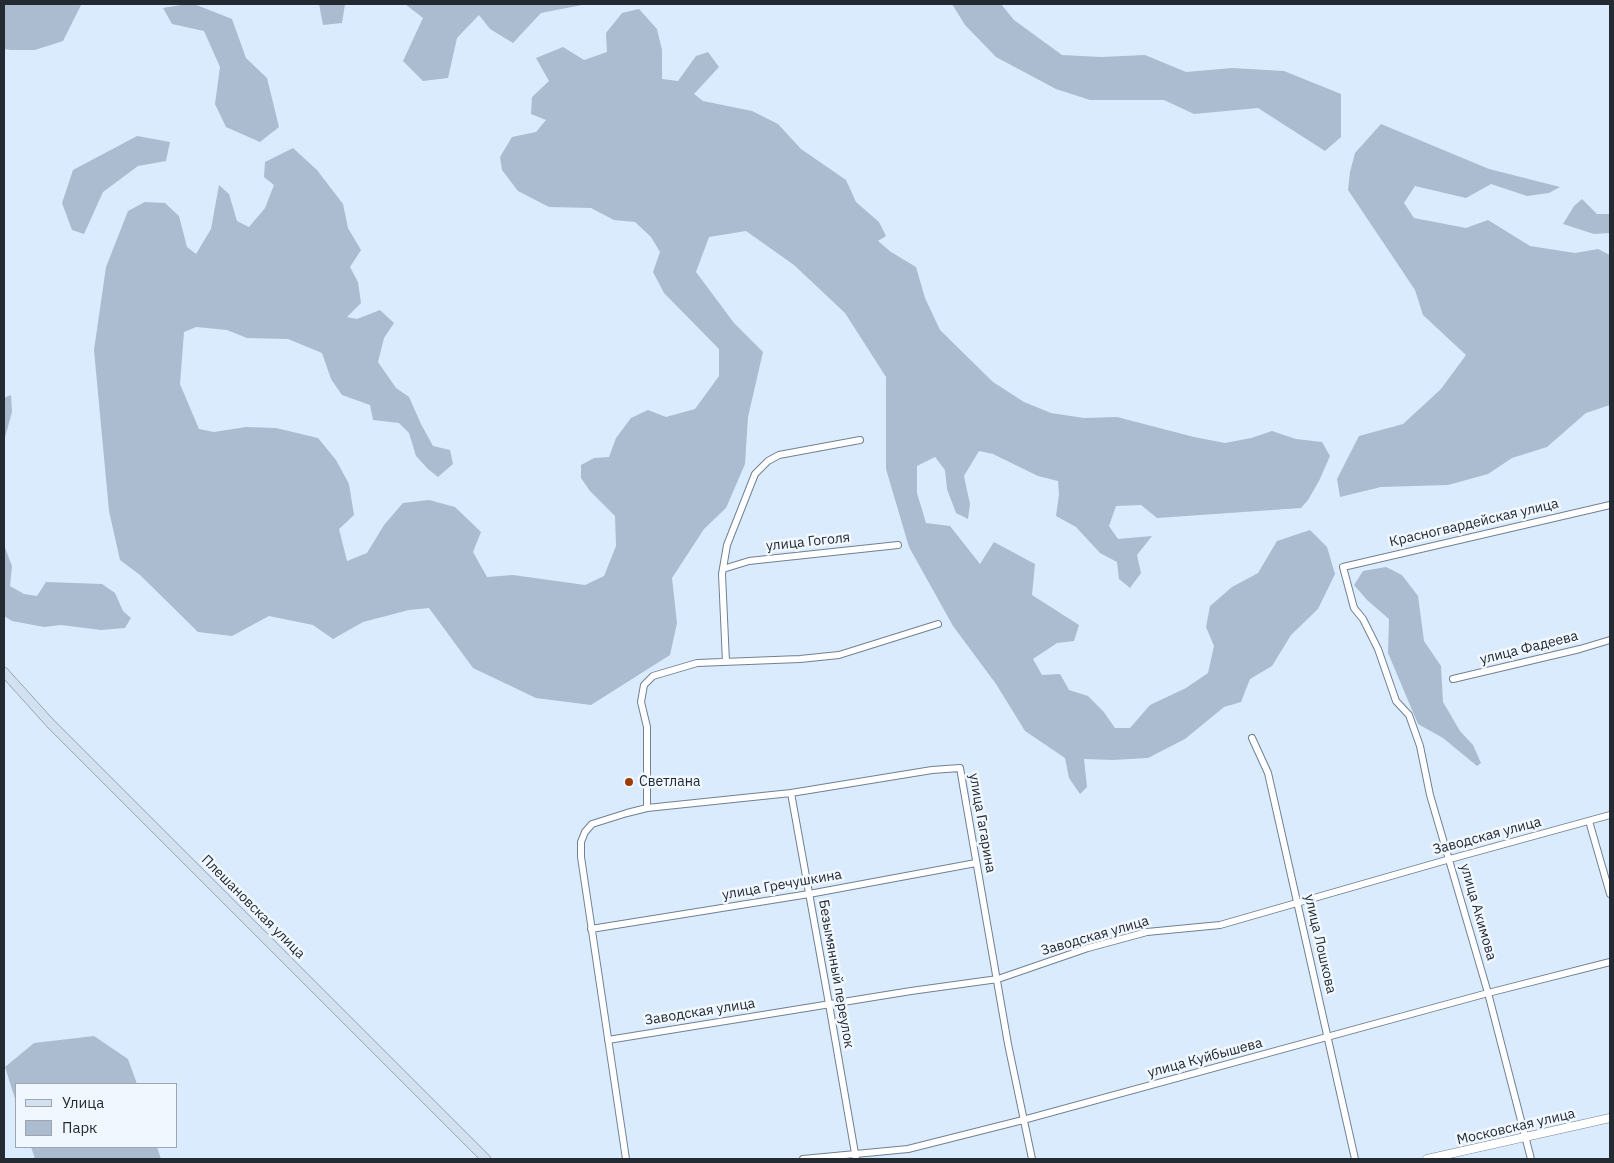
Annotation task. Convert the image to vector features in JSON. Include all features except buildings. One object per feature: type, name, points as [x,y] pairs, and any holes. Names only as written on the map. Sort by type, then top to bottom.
[{"type":"main road","name":"Плешановская улица","points":[[4,672],[57,730],[486,1159]]},
{"type":"street","points":[[726,662],[723,569],[727,545],[755,474],[768,461],[779,455],[860,440]]},
{"type":"street","name":"Красногвардейская улица","points":[[1343,567],[1610,505]]},
{"type":"street","name":"улица Гоголя","points":[[723,569],[749,562],[898,545]]},
{"type":"street","name":"улица Акимова","points":[[1343,567],[1354,608],[1363,619],[1378,649],[1396,701],[1408,715],[1420,746],[1430,795],[1488,993],[1531,1159]]},
{"type":"street","points":[[648,808],[646,727],[641,702],[644,685],[654,676],[696,663],[800,660],[839,655],[938,624]]},
{"type":"street","name":"улица Фадеева","points":[[1453,679],[1580,649],[1610,640]]},
{"type":"street","name":"улица Лошкова","points":[[1252,738],[1268,773],[1355,1159]]},
{"type":"street","name":"улица Гагарина","points":[[591,929],[581,842],[585,832],[592,824],[627,812],[648,808],[791,793],[932,770],[960,768],[1023,1120],[1032,1159]]},
{"type":"street","name":"Безымянный переулок","points":[[791,793],[830,1004],[855,1156]]},
{"type":"street","name":"Заводская улица","points":[[608,1040],[998,979],[1088,948],[1147,932],[1220,926],[1298,902],[1610,815]]},
{"type":"street","points":[[1589,821],[1610,894]]},
{"type":"street","name":"улица Гречушкина","points":[[591,929],[810,894],[976,863]]},
{"type":"street","points":[[591,929],[626,1159]]},
{"type":"street","name":"улица Куйбышева","points":[[803,1159],[855,1156],[908,1149],[1023,1120],[1488,993],[1610,962]]},
{"type":"street","name":"Московская улица","points":[[1427,1159],[1610,1118]]},
{"type":"green space","points":[[4,4],[81,5],[63,41],[35,50],[11,50],[4,49]]},
{"type":"green space","points":[[194,4],[232,19],[246,58],[267,78],[279,127],[260,142],[226,127],[215,104],[220,67],[204,31],[172,24],[163,8]]},
{"type":"green space","points":[[319,4],[345,4],[342,23],[323,25]]},
{"type":"green space","points":[[405,4],[587,4],[541,13],[513,43],[490,29],[479,15],[457,38],[448,78],[423,81],[403,61],[423,18]]},
{"type":"green space","points":[[952,4],[1001,4],[1014,20],[1062,55],[1101,57],[1145,55],[1186,72],[1232,68],[1284,71],[1341,94],[1341,137],[1325,151],[1258,108],[1194,114],[1164,100],[1090,100],[1056,89],[996,57],[965,25]]},
{"type":"green space","points":[[639,9],[657,29],[662,50],[662,79],[678,81],[696,56],[708,52],[719,67],[694,94],[703,101],[752,111],[778,124],[801,149],[846,180],[856,202],[879,222],[886,236],[878,241],[891,252],[916,267],[925,298],[940,330],[993,382],[1024,402],[1051,413],[1084,418],[1117,417],[1225,443],[1251,438],[1272,431],[1296,439],[1322,442],[1330,456],[1319,481],[1301,508],[1157,518],[1141,505],[1116,506],[1109,526],[1118,539],[1152,536],[1137,555],[1141,573],[1130,588],[1119,579],[1117,562],[1100,553],[1076,527],[1056,516],[1059,494],[1058,481],[1038,476],[993,454],[979,451],[964,476],[970,504],[968,519],[956,513],[947,489],[945,470],[935,457],[917,466],[917,493],[926,523],[950,526],[980,564],[994,542],[1035,564],[1032,595],[1079,625],[1074,641],[1057,643],[1033,659],[1042,675],[1060,674],[1069,690],[1088,696],[1103,711],[1115,728],[1130,728],[1150,705],[1186,688],[1208,673],[1214,646],[1206,627],[1210,606],[1232,587],[1258,573],[1277,541],[1310,530],[1327,547],[1335,574],[1318,609],[1291,635],[1272,666],[1250,679],[1241,702],[1224,707],[1185,739],[1148,758],[1084,759],[1087,787],[1080,794],[1069,778],[1065,758],[1025,731],[996,684],[953,626],[909,547],[886,469],[886,377],[845,313],[794,265],[746,231],[709,237],[696,272],[734,323],[763,352],[748,417],[745,464],[726,508],[704,529],[672,578],[677,623],[670,655],[591,705],[536,698],[473,668],[429,608],[409,610],[363,622],[333,639],[313,625],[269,616],[232,636],[198,632],[140,575],[120,560],[109,511],[94,350],[106,267],[128,211],[145,202],[165,203],[179,216],[187,247],[196,254],[211,229],[219,185],[229,194],[237,221],[249,227],[265,208],[274,185],[264,177],[265,162],[293,148],[317,170],[343,204],[348,228],[361,250],[350,267],[358,282],[361,303],[347,317],[357,319],[380,310],[394,323],[384,338],[378,362],[396,388],[409,397],[433,446],[450,450],[453,464],[438,477],[428,469],[416,456],[409,433],[399,423],[373,420],[370,405],[342,395],[331,379],[322,353],[288,339],[247,338],[227,330],[196,327],[184,332],[180,384],[199,429],[214,432],[246,427],[276,428],[318,438],[336,460],[349,484],[354,515],[339,529],[347,561],[367,553],[384,525],[403,503],[429,500],[455,507],[481,532],[473,552],[487,577],[513,575],[585,585],[604,576],[616,546],[615,516],[590,491],[581,478],[581,465],[594,458],[609,457],[616,438],[631,418],[648,410],[666,417],[695,409],[719,376],[719,349],[664,293],[653,272],[660,252],[651,237],[635,222],[614,220],[591,208],[549,207],[518,191],[502,170],[500,157],[512,137],[536,132],[546,120],[531,114],[532,97],[549,81],[536,58],[563,47],[584,60],[607,52],[606,33],[622,13]]},
{"type":"green space","points":[[1381,124],[1489,169],[1560,187],[1549,193],[1527,196],[1491,184],[1466,198],[1415,186],[1404,203],[1414,218],[1466,228],[1488,220],[1530,246],[1575,253],[1598,249],[1610,255],[1610,405],[1586,413],[1547,447],[1512,458],[1488,474],[1448,485],[1381,487],[1340,497],[1337,479],[1359,436],[1403,424],[1441,389],[1466,355],[1423,315],[1415,290],[1348,190],[1355,153]]},
{"type":"green space","points":[[137,136],[170,142],[166,161],[138,166],[103,192],[84,234],[72,230],[62,203],[73,170]]},
{"type":"green space","points":[[1582,199],[1597,214],[1610,214],[1610,233],[1594,234],[1563,224],[1574,206]]},
{"type":"green space","points":[[11,395],[12,412],[4,441],[4,398]]},
{"type":"green space","points":[[4,545],[12,566],[10,586],[24,594],[37,596],[46,582],[102,584],[115,593],[123,611],[131,618],[125,628],[101,630],[61,625],[44,627],[12,621],[4,616]]},
{"type":"green space","points":[[1386,567],[1402,575],[1418,596],[1424,641],[1441,666],[1443,702],[1460,731],[1473,745],[1481,763],[1477,766],[1443,738],[1418,724],[1388,653],[1389,619],[1367,600],[1354,585],[1363,571]]},
{"type":"green space","points":[[94,1036],[128,1059],[137,1083],[15,1083],[15,1099],[5,1067],[34,1043]]},
{"type":"green space","points":[[31,1148],[157,1148],[161,1159],[35,1159]]},
{"type":"place","name":"Светлана","points":[[629,782]]}]
